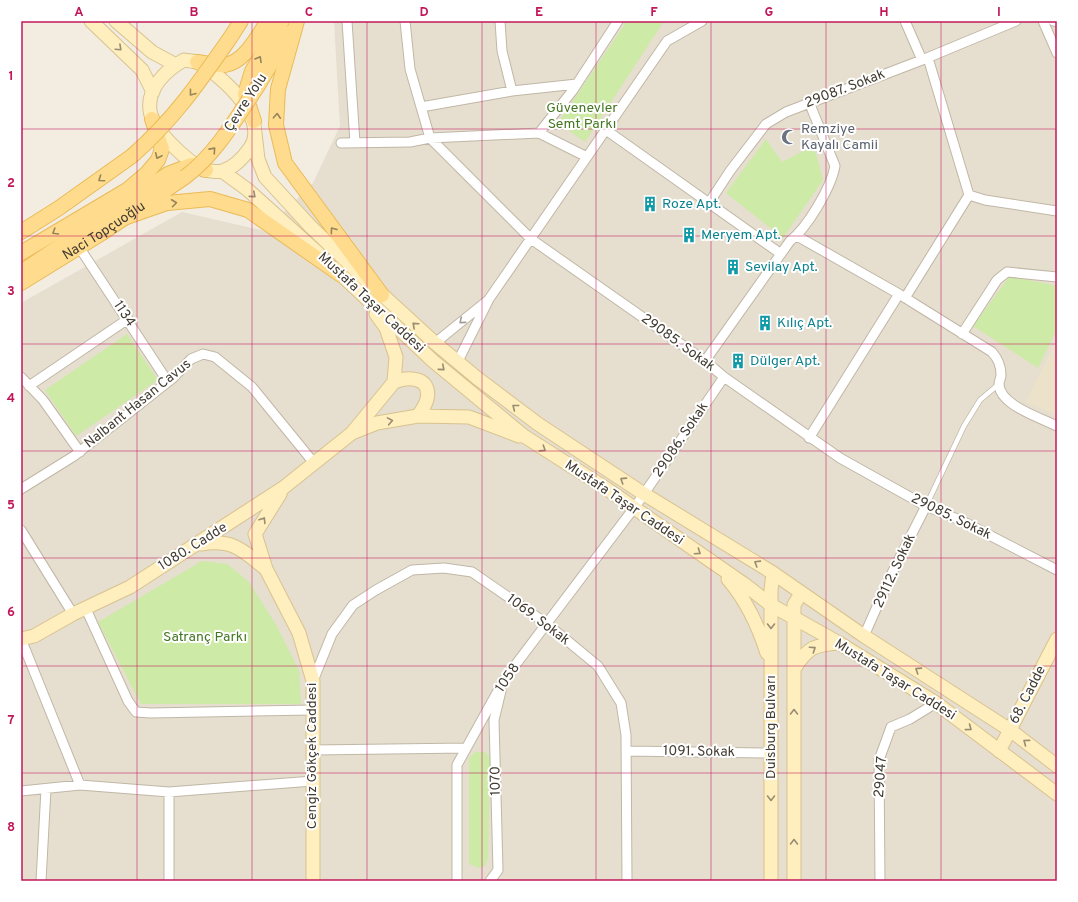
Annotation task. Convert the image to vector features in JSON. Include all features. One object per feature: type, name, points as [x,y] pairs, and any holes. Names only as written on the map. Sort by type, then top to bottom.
[{"type":"main road","points":[[91,21],[142,70],[153,92]]},
{"type":"main road","points":[[116,21],[152,52],[176,65]]},
{"type":"main road","points":[[21,232],[59,208],[132,156],[158,133],[197,86],[241,21]]},
{"type":"main road","points":[[21,253],[127,190],[147,173],[158,160],[162,150],[152,119],[150,109],[151,98],[158,82],[170,68],[184,60],[224,65],[232,62],[246,53],[268,21]]},
{"type":"main road","points":[[21,272],[168,174],[191,166],[206,170],[222,171],[241,160],[253,144],[255,127],[245,94],[252,71],[282,21]]},
{"type":"main road","points":[[296,21],[278,89],[276,125],[285,163],[382,295]]},
{"type":"main road","name":"Çevre Yolu","points":[[185,177],[195,170],[223,139],[259,84],[296,21]]},
{"type":"main road","points":[[197,62],[218,77],[236,94],[255,127]]},
{"type":"main road","points":[[152,119],[184,155],[206,170]]},
{"type":"main road","name":"Mustafa Taşar Caddesi","points":[[255,127],[258,159],[265,177],[310,226],[435,343],[771,606],[839,643],[936,703],[1057,794]]},
{"type":"main road","name":"Mustafa Taşar Caddesi","points":[[222,171],[265,206],[433,361],[481,402],[528,438],[607,489],[639,502],[773,573],[864,636],[1010,730],[1057,766]]},
{"type":"main road","name":"Naci Topçuoğlu","points":[[21,283],[124,218],[185,177]]},
{"type":"main road","points":[[124,218],[167,204],[210,198],[248,210],[341,275]]},
{"type":"main road","points":[[352,433],[394,382],[396,357],[386,328],[365,297]]},
{"type":"main road","points":[[394,382],[410,378],[418,379],[424,383],[428,391],[427,400],[418,416]]},
{"type":"main road","points":[[352,433],[377,423],[418,416],[469,417],[499,430],[528,438]]},
{"type":"main road","name":"1080. Cadde","points":[[21,639],[34,636],[74,614],[130,587],[283,488],[352,433]]},
{"type":"main road","points":[[266,569],[255,534],[283,488]]},
{"type":"main road","points":[[197,544],[218,541],[238,547],[266,569]]},
{"type":"main road","points":[[717,565],[740,593],[751,611],[771,666]]},
{"type":"main road","name":"Cengiz Gökçek Caddesi","points":[[266,569],[299,632],[313,681],[313,881]]},
{"type":"main road","name":"Duisburg Bulvarı","points":[[771,881],[771,606],[773,573]]},
{"type":"main road","name":"Duisburg Bulvarı","points":[[794,881],[794,605],[801,593]]},
{"type":"main road","name":"68. Cadde","points":[[999,751],[1057,639]]},
{"type":"main road","points":[[794,669],[802,657],[817,645],[839,643]]},
{"type":"street","points":[[347,21],[355,143]]},
{"type":"street","name":"29085. Sokak","points":[[406,21],[410,69],[430,138],[531,240],[705,361],[724,377],[809,438],[840,458],[926,506],[962,521],[1057,570]]},
{"type":"street","points":[[500,21],[502,50],[512,91]]},
{"type":"street","points":[[539,133],[577,84],[618,21]]},
{"type":"street","points":[[906,21],[925,59],[969,195]]},
{"type":"street","name":"29087. Sokak","points":[[709,203],[730,171],[766,124],[786,112],[925,59],[1016,21]]},
{"type":"street","points":[[1043,21],[1057,53]]},
{"type":"street","points":[[1053,21],[1057,22]]},
{"type":"street","points":[[458,361],[489,298],[531,240],[667,41],[699,22]]},
{"type":"street","points":[[421,107],[512,91],[577,84]]},
{"type":"street","points":[[705,361],[790,241],[797,236],[823,197],[833,177],[835,166],[809,102]]},
{"type":"street","points":[[606,130],[781,254]]},
{"type":"street","points":[[341,143],[410,142],[430,138],[539,133],[588,157]]},
{"type":"street","points":[[969,195],[985,200],[1057,211]]},
{"type":"street","points":[[809,438],[969,195]]},
{"type":"street","points":[[797,236],[902,296],[992,352],[1000,362],[1001,376],[999,384],[1002,395],[1010,404],[1057,426]]},
{"type":"street","name":"1134","points":[[79,247],[168,382]]},
{"type":"street","points":[[962,334],[997,280],[1007,272],[1057,277]]},
{"type":"street","points":[[435,343],[489,298]]},
{"type":"street","points":[[29,386],[128,320]]},
{"type":"street","name":"Nalbant Hasan Cavus","points":[[21,489],[80,452],[168,382],[191,360],[203,354],[215,356],[252,388],[314,463]]},
{"type":"street","points":[[21,377],[43,400],[80,452]]},
{"type":"street","name":"29086. Sokak","points":[[639,502],[724,377]]},
{"type":"street","name":"1058","points":[[457,881],[457,765],[504,680],[639,502]]},
{"type":"street","name":"29112. Sokak","points":[[864,636],[891,575],[926,506]]},
{"type":"street","points":[[21,530],[74,614]]},
{"type":"street","name":"1069. Sokak","points":[[313,681],[332,634],[353,605],[412,570],[444,568],[472,572],[546,624],[598,666],[621,703],[626,735],[627,881]]},
{"type":"street","points":[[86,609],[128,701],[136,712],[313,710]]},
{"type":"street","points":[[21,639],[80,785]]},
{"type":"street","name":"1070","points":[[490,881],[498,870],[494,720],[504,680]]},
{"type":"street","name":"29047","points":[[880,881],[879,760],[891,727],[910,719],[936,703]]},
{"type":"street","points":[[313,750],[466,748]]},
{"type":"street","name":"1091. Sokak","points":[[626,751],[771,753]]},
{"type":"street","points":[[21,791],[80,785],[169,792],[313,781]]},
{"type":"street","points":[[41,881],[46,789]]},
{"type":"street","points":[[169,792],[169,881]]},
{"type":"lane","points":[[926,506],[964,426],[980,400],[999,384]]},
{"type":"shaded area","points":[[334,21],[1057,21],[1057,881],[21,881],[21,303],[182,212],[265,231],[313,183],[340,126]]},
{"type":"shaded area","points":[[1057,339],[1057,415],[1026,402]]},
{"type":"green space","name":"Güvenevler Semt Parkı","points":[[627,21],[664,21],[585,142],[558,123]]},
{"type":"green space","points":[[766,139],[782,162],[811,147],[816,154],[823,180],[783,238],[726,193]]},
{"type":"green space","points":[[1010,276],[1057,286],[1057,329],[1038,368],[973,326]]},
{"type":"green space","points":[[127,334],[158,380],[76,436],[45,390]]},
{"type":"green space","name":"Satranç Parkı","points":[[202,561],[227,564],[249,582],[275,623],[299,670],[301,704],[141,704],[98,622]]},
{"type":"green space","points":[[475,752],[486,752],[490,758],[488,858],[485,866],[479,868],[469,864],[469,758]]},
{"type":"place","name":"Remziye Kayalı Camii","points":[[789,137]]},
{"type":"place","name":"Roze Apt.","points":[[650,204]]},
{"type":"place","name":"Meryem Apt.","points":[[689,235]]},
{"type":"place","name":"Sevilay Apt.","points":[[733,267]]},
{"type":"place","name":"Kılıç Apt.","points":[[765,323]]},
{"type":"place","name":"Dülger Apt.","points":[[738,361]]}]
